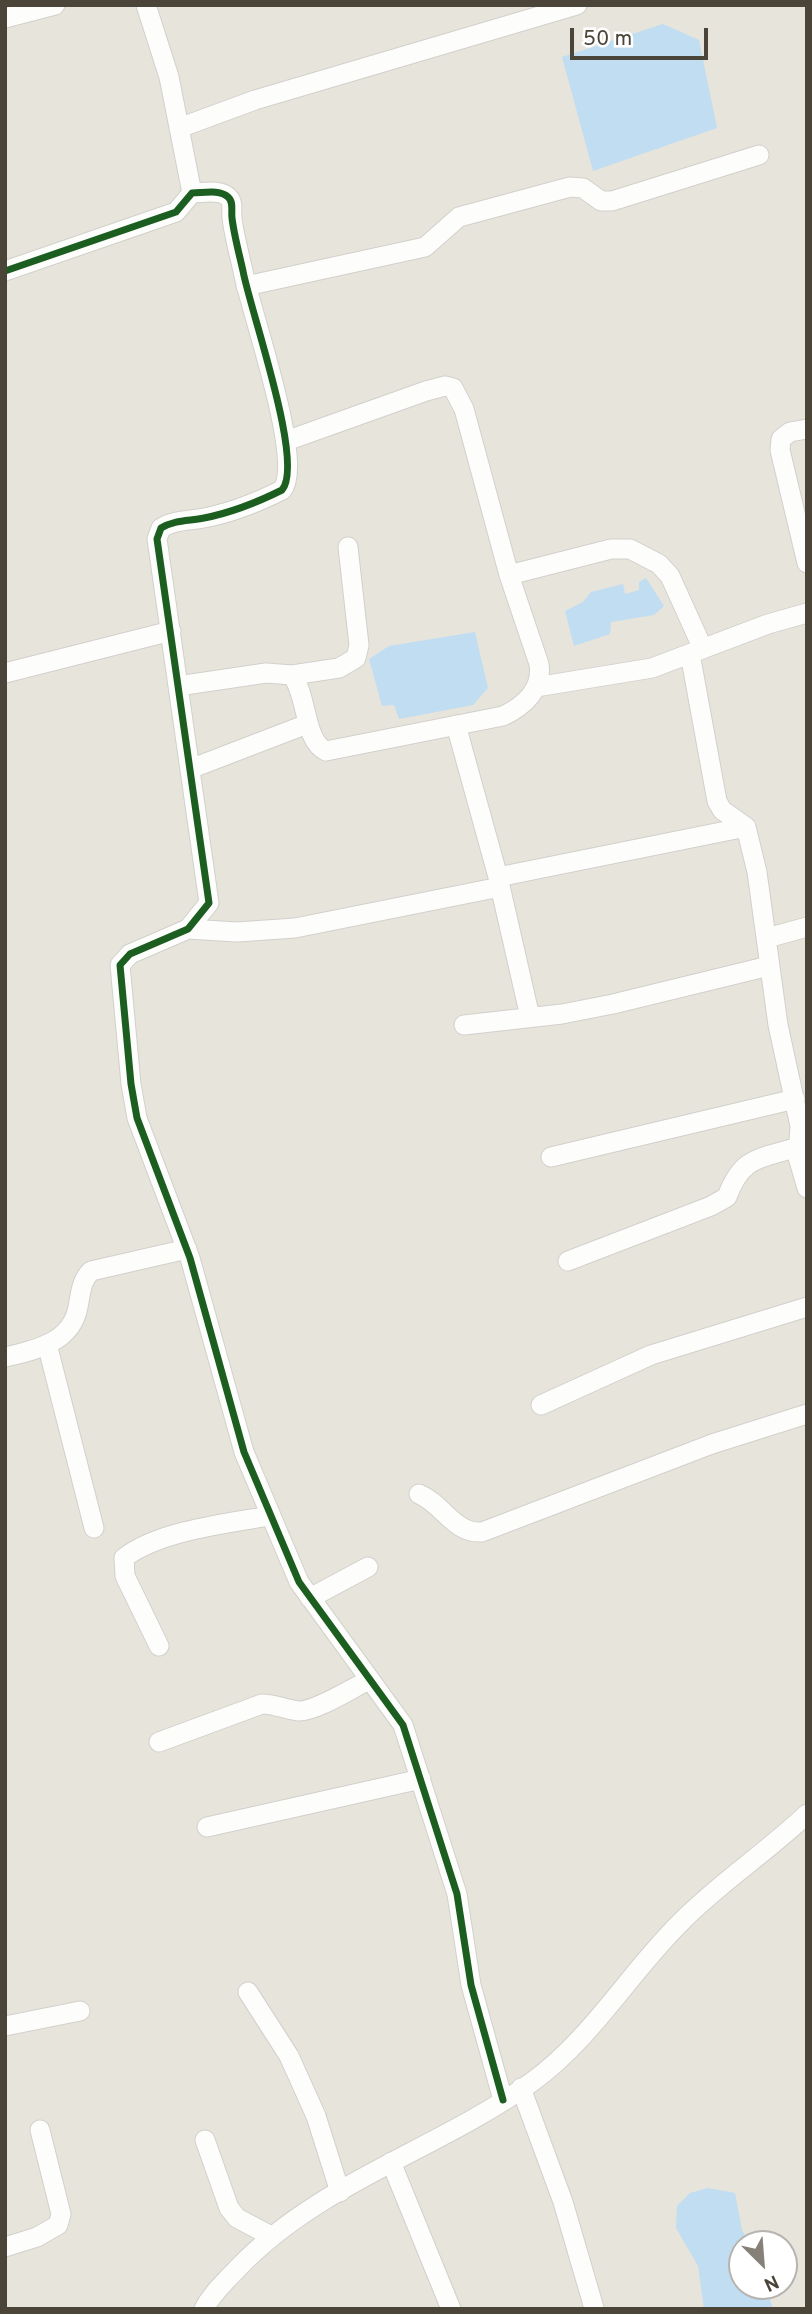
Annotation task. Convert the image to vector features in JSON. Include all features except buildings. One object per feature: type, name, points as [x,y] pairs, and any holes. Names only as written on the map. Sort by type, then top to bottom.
[{"type":"street","points":[[5,18],[55,5]]},
{"type":"street","points":[[146,5],[169,77],[192,193]]},
{"type":"street","points":[[179,128],[255,100],[577,5]]},
{"type":"street","points":[[246,286],[425,247],[459,217],[557,190],[583,188],[601,201],[612,201],[759,155]]},
{"type":"street","points":[[5,271],[176,212],[192,193],[216,192],[227,195],[231,201],[246,286],[286,441],[289,474],[282,490],[218,514],[170,522],[161,528],[157,539],[209,903],[188,929]]},
{"type":"street","points":[[286,441],[426,391],[445,386],[453,388],[464,409],[509,575],[541,676],[536,687],[513,711],[326,751],[312,740],[304,698],[292,675]]},
{"type":"street","points":[[807,429],[790,432],[781,439],[780,450],[807,563]]},
{"type":"street","points":[[178,686],[273,673],[292,675],[339,668],[356,658],[359,645],[348,547]]},
{"type":"street","points":[[509,575],[611,549],[630,549],[659,564],[670,576],[697,652],[718,801],[722,810],[746,827],[800,1126],[807,1188]]},
{"type":"street","points":[[536,687],[652,668],[768,624],[807,613]]},
{"type":"street","points":[[5,673],[171,631]]},
{"type":"street","points":[[190,769],[309,725]]},
{"type":"street","points":[[456,725],[499,882],[530,1017]]},
{"type":"street","points":[[503,2100],[489,2059],[471,1985],[457,1894],[403,1725],[299,1582],[244,1452],[187,1249],[137,1118],[120,988],[120,965],[130,954],[188,929],[237,932],[295,928],[746,827]]},
{"type":"street","points":[[767,938],[807,927]]},
{"type":"street","points":[[464,1025],[530,1017],[659,995],[769,966]]},
{"type":"street","points":[[551,1157],[795,1099]]},
{"type":"street","points":[[568,1261],[727,1198],[734,1177],[747,1163],[801,1143]]},
{"type":"street","points":[[5,1357],[47,1344],[64,1335],[72,1325],[83,1279],[92,1271],[187,1249]]},
{"type":"street","points":[[541,1405],[651,1355],[807,1307]]},
{"type":"street","points":[[47,1344],[94,1528]]},
{"type":"street","points":[[419,1494],[431,1499],[461,1529],[482,1532],[712,1444],[807,1414]]},
{"type":"street","points":[[159,1646],[125,1576],[124,1558],[132,1551],[212,1526],[270,1516]]},
{"type":"street","points":[[310,1598],[368,1567]]},
{"type":"street","points":[[159,1742],[262,1704],[276,1704],[297,1711],[310,1709],[369,1680]]},
{"type":"street","points":[[207,1827],[421,1779]]},
{"type":"street","points":[[204,2309],[215,2292],[271,2235],[391,2162],[503,2100],[573,2049],[677,1925],[734,1871],[784,1836],[807,1814]]},
{"type":"street","points":[[248,1992],[289,2056],[316,2116],[340,2192]]},
{"type":"street","points":[[5,2026],[80,2011]]},
{"type":"street","points":[[522,2088],[563,2202],[594,2308]]},
{"type":"street","points":[[5,2247],[37,2238],[58,2225],[61,2214],[40,2130]]},
{"type":"street","points":[[205,2140],[229,2208],[237,2218],[271,2235]]},
{"type":"street","points":[[391,2162],[451,2309]]},
{"type":"shaded area","points":[[5,5],[807,5],[807,2309],[5,2309]]},
{"type":"water","points":[[663,24],[699,40],[717,128],[593,171],[562,57]]},
{"type":"water","points":[[646,578],[664,606],[654,615],[611,622],[610,634],[574,646],[565,611],[583,602],[591,592],[623,584],[625,594],[639,590],[639,582]]},
{"type":"water","points":[[475,632],[488,688],[473,705],[399,719],[394,705],[382,706],[369,659],[389,646]]},
{"type":"water","points":[[708,2188],[735,2193],[742,2230],[728,2230],[728,2300],[770,2300],[773,2309],[704,2309],[698,2266],[676,2228],[677,2206],[690,2193]]},
{"type":"cycle path","points":[[5,271],[176,212],[192,193],[221,193],[231,201],[238,251],[282,419],[287,450],[287,474],[282,490],[224,513],[166,525],[161,528],[157,539],[209,903],[188,929],[130,954],[120,965],[131,1084],[137,1118],[190,1258],[244,1452],[299,1582],[403,1725],[457,1894],[471,1985],[503,2100]]}]
